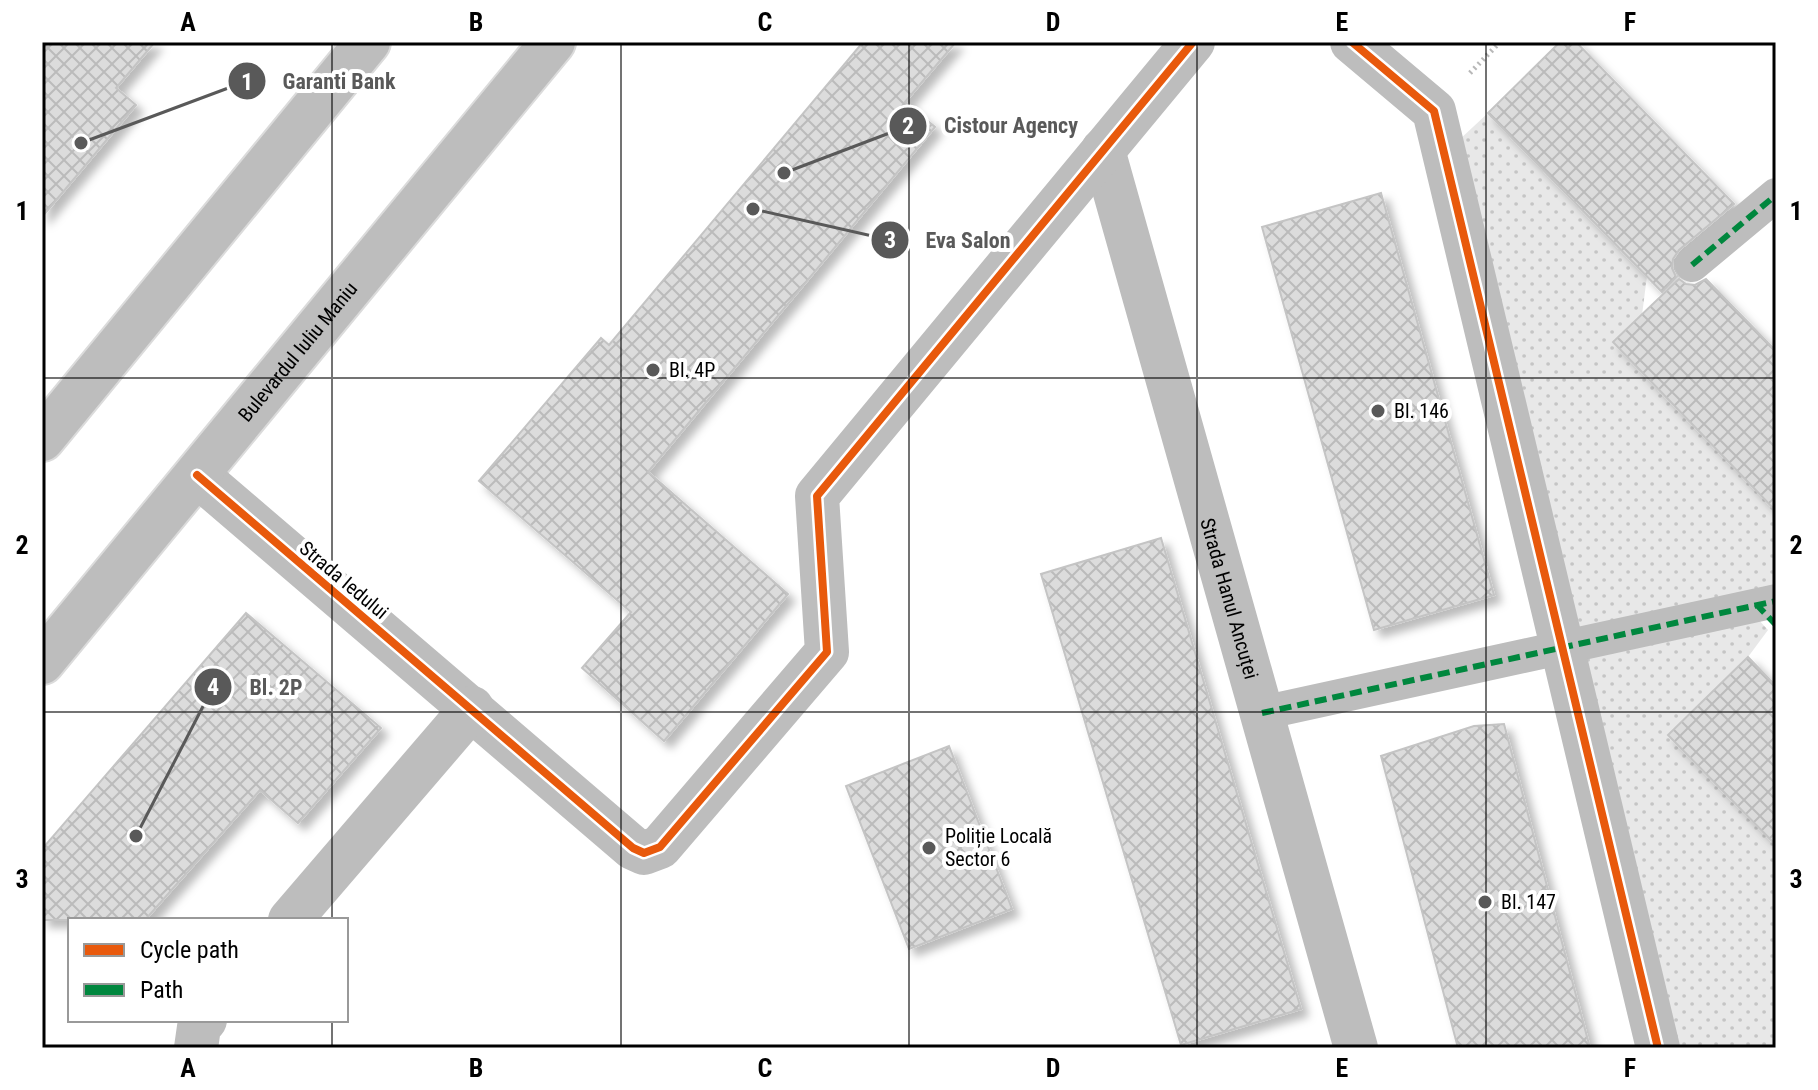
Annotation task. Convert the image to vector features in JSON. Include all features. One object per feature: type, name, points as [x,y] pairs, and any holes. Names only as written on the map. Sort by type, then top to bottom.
[{"type":"street","points":[[42,439],[368,42]]},
{"type":"street","name":"Bulevardul Iuliu Maniu","points":[[42,662],[553,42]]},
{"type":"street","name":"Strada Iedului","points":[[197,475],[633,848],[644,853],[660,847],[827,652],[817,496],[1193,42]]},
{"type":"street","points":[[1352,42],[1434,111],[1658,1048]]},
{"type":"street","name":"Strada Hanul Ancuței","points":[[1103,150],[1356,1048]]},
{"type":"street","points":[[1692,265],[1776,195]]},
{"type":"street","points":[[1262,713],[1563,647],[1769,610]]},
{"type":"street","points":[[292,918],[472,708]]},
{"type":"street","points":[[196,1048],[199,1027],[203,1022]]},
{"type":"shaded area","points":[[1488,113],[1647,276],[1642,315],[1613,342],[1776,511],[1776,596],[1563,647],[1444,154]]},
{"type":"shaded area","points":[[1747,607],[1768,630],[1748,657],[1669,735],[1776,845],[1776,1048],[1658,1048],[1564,655]]},
{"type":"building","points":[[42,42],[155,42],[116,88],[136,105],[42,217]]},
{"type":"building","name":"Bl. 4P","points":[[863,42],[956,42],[905,102],[935,127],[648,472],[788,594],[664,741],[582,668],[631,612],[479,481],[601,338],[609,345]]},
{"type":"building","points":[[1560,42],[1576,42],[1734,204],[1679,250],[1672,268],[1676,277],[1662,292],[1488,113]]},
{"type":"building","name":"Bl. 146","points":[[1381,193],[1494,595],[1374,630],[1262,227]]},
{"type":"building","points":[[1679,279],[1695,285],[1706,279],[1776,351],[1776,511],[1613,342]]},
{"type":"building","points":[[1161,538],[1301,1009],[1181,1045],[1041,574]]},
{"type":"building","points":[[246,613],[381,728],[298,823],[260,790],[147,918],[42,920],[42,849]]},
{"type":"building","points":[[1748,657],[1776,686],[1776,845],[1668,735]]},
{"type":"building","name":"Bl. 147","points":[[1504,724],[1590,1048],[1458,1048],[1381,756],[1474,726]]},
{"type":"building","name":"Poliție Locală Sector 6","points":[[949,746],[1012,909],[909,949],[846,786]]},
{"type":"marked path","points":[[1692,265],[1776,195]]},
{"type":"marked path","points":[[1262,713],[1776,601]]},
{"type":"marked path","points":[[1756,604],[1776,625]]},
{"type":"cycle path","points":[[197,475],[633,848],[644,853],[660,847],[827,652],[817,496],[1193,42]]},
{"type":"cycle path","points":[[1352,42],[1434,111],[1658,1048]]},
{"type":"place","name":"Garanti Bank","points":[[81,143]]},
{"type":"place","name":"Cistour Agency","points":[[784,173]]},
{"type":"place","name":"Eva Salon","points":[[753,209]]},
{"type":"place","name":"Bl. 4P","points":[[653,370]]},
{"type":"place","name":"Bl. 146","points":[[1378,411]]},
{"type":"place","name":"Bl. 2P","points":[[136,836]]},
{"type":"place","name":"Poliție Locală Sector 6","points":[[929,848]]},
{"type":"place","name":"Bl. 147","points":[[1485,902]]}]
